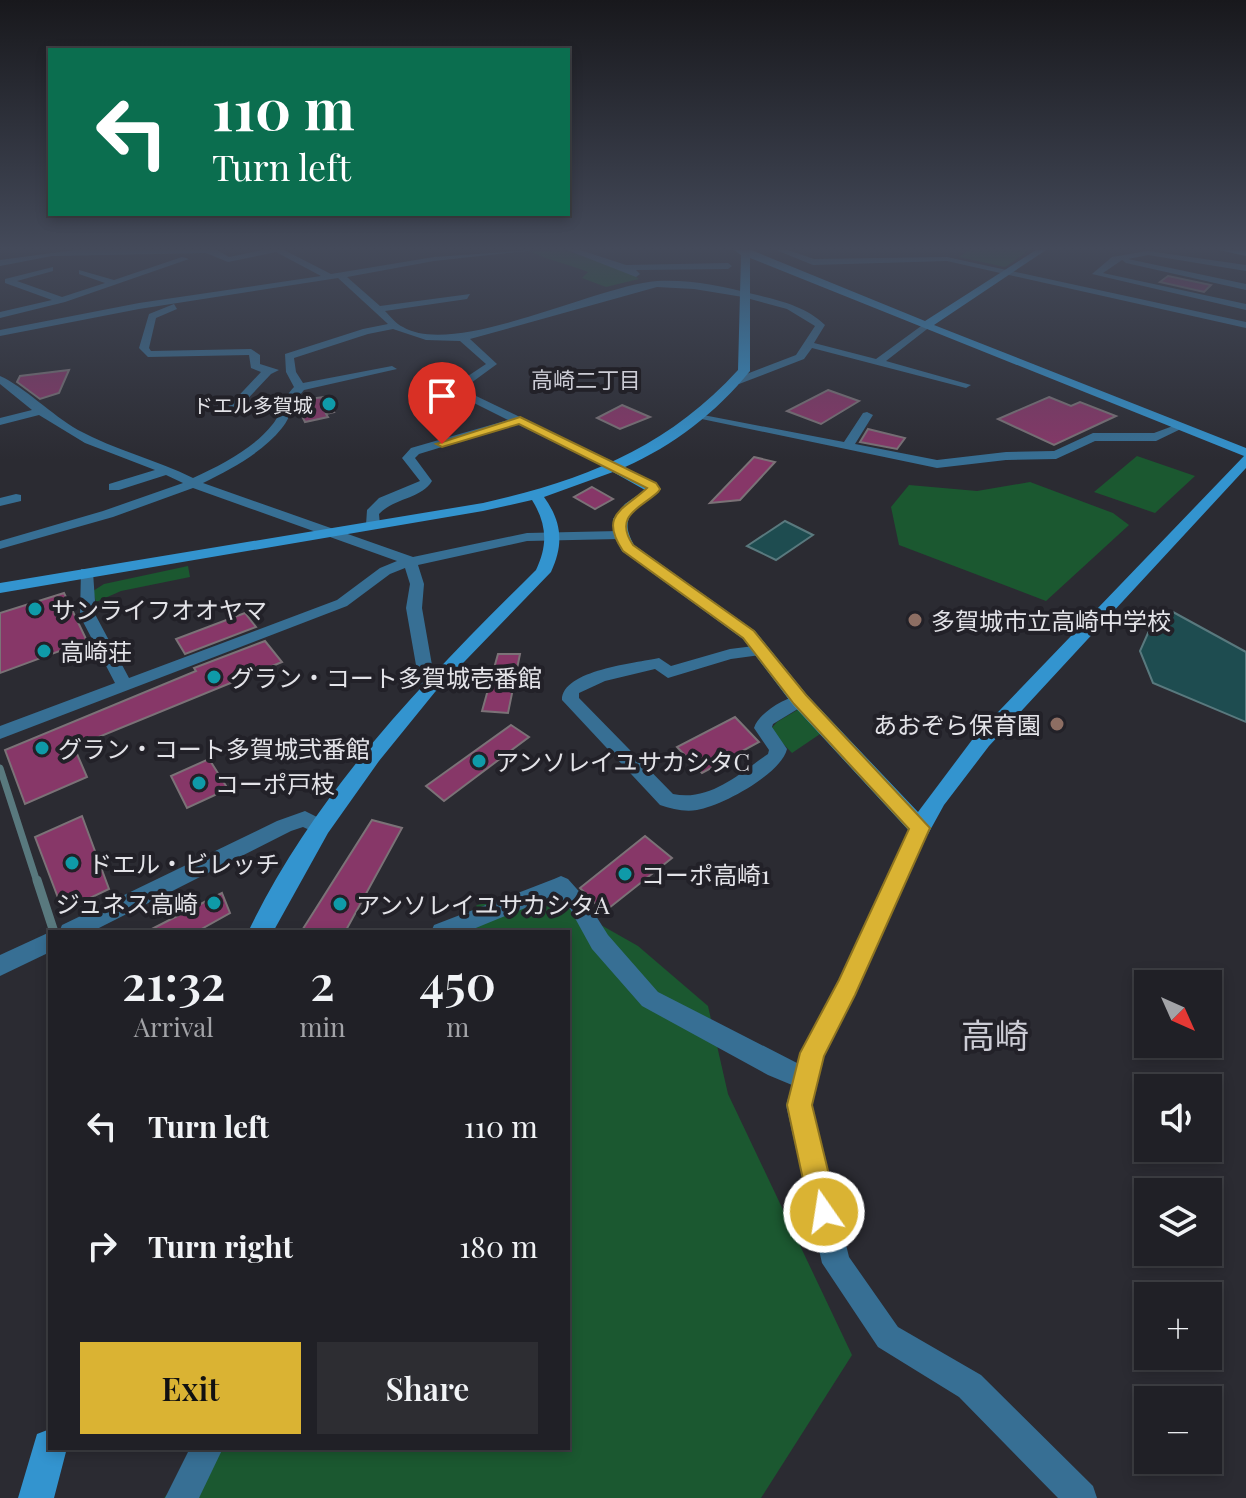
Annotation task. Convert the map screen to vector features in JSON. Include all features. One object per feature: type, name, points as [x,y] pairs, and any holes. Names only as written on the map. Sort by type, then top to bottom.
[{"type":"street","points":[[0,333],[65,320]]},
{"type":"street","points":[[151,320],[144,348],[148,354],[251,352],[255,355],[255,366],[268,371],[289,367]]},
{"type":"street","points":[[390,320],[395,326],[426,337],[463,338],[519,320]]},
{"type":"street","points":[[0,588],[483,507],[614,467],[668,439],[698,417],[735,382],[744,371],[746,320]]},
{"type":"street","points":[[735,382],[800,357],[807,351],[820,325],[816,320]]},
{"type":"street","points":[[918,320],[1246,453]]},
{"type":"street","points":[[878,362],[934,320]]},
{"type":"street","points":[[1223,320],[1246,325]]},
{"type":"street","points":[[300,387],[289,367],[289,356],[366,331],[395,326]]},
{"type":"street","points":[[463,338],[492,364],[471,377],[464,391],[654,489],[623,513],[619,535],[628,548],[739,626],[762,650],[800,700],[920,828]]},
{"type":"street","points":[[808,344],[966,385]]},
{"type":"street","points":[[0,545],[195,484],[235,461],[277,428],[285,415],[287,403],[300,387],[392,369]]},
{"type":"street","points":[[233,408],[268,371]]},
{"type":"street","points":[[0,379],[78,435],[170,470],[195,484],[412,562]]},
{"type":"street","points":[[0,422],[41,411]]},
{"type":"street","points":[[847,447],[867,415]]},
{"type":"street","points":[[698,417],[937,464],[1006,456],[1056,455],[1093,437],[1156,437],[1181,426]]},
{"type":"street","points":[[373,525],[372,513],[384,501],[422,487],[426,481],[408,458],[415,451],[520,420]]},
{"type":"street","points":[[1081,1498],[970,1386],[888,1337],[836,1263],[799,1105],[812,1053],[847,987],[920,828],[937,799],[982,741],[1246,460]]},
{"type":"street","points":[[114,487],[170,470]]},
{"type":"street","points":[[261,930],[320,827],[372,756],[428,688],[543,572],[551,557],[554,524],[534,493]]},
{"type":"street","points":[[0,502],[16,498]]},
{"type":"street","points":[[0,733],[342,603],[385,571],[412,562],[527,537],[619,535]]},
{"type":"street","points":[[412,562],[417,584],[414,608],[428,688]]},
{"type":"street","points":[[86,572],[88,616],[124,684]]},
{"type":"street","points":[[762,650],[730,654],[668,673],[659,663],[594,680],[575,687],[571,700],[667,800],[682,805],[712,800],[776,757],[778,749],[763,728],[765,721],[800,700]]},
{"type":"street","points":[[74,930],[284,826],[305,819],[320,827]]},
{"type":"street","points":[[447,930],[561,885],[577,903],[600,942],[650,999],[777,1067],[806,1078]]},
{"type":"street","points":[[0,966],[48,943]]},
{"type":"street","points":[[36,1498],[49,1450]]},
{"type":"street","points":[[181,1498],[206,1450]]},
{"type":"green space","points":[[1137,456],[1195,476],[1155,513],[1094,492]]},
{"type":"green space","points":[[1030,482],[1113,513],[1129,525],[1046,601],[899,545],[891,507],[909,485],[977,491]]},
{"type":"green space","points":[[188,566],[190,577],[121,591],[96,602],[93,591],[104,584]]},
{"type":"green space","points":[[799,709],[823,732],[792,753],[770,730]]},
{"type":"green space","points":[[541,891],[638,946],[708,1006],[728,1094],[852,1355],[761,1498],[164,1498],[201,1450],[570,1450],[570,930],[455,930],[477,905]]},
{"type":"water","points":[[785,521],[813,535],[776,560],[747,546]]},
{"type":"water","points":[[1173,612],[1246,652],[1246,722],[1153,683],[1140,651],[1152,624]]},
{"type":"building","points":[[69,370],[59,393],[40,399],[17,382],[20,376]]},
{"type":"building","points":[[828,390],[859,401],[821,424],[787,411]]},
{"type":"building","points":[[324,397],[334,412],[326,414],[328,417],[305,422],[297,406],[300,400]]},
{"type":"building","points":[[1049,397],[1071,406],[1080,402],[1116,416],[1054,445],[998,419]]},
{"type":"building","points":[[622,405],[650,417],[620,429],[597,418]]},
{"type":"building","points":[[868,429],[905,438],[897,449],[860,442]]},
{"type":"building","points":[[754,457],[775,462],[740,500],[710,503]]},
{"type":"building","points":[[592,487],[613,499],[595,509],[574,497]]},
{"type":"building","points":[[64,593],[87,641],[0,673],[0,613]]},
{"type":"building","points":[[245,613],[256,627],[185,654],[176,639]]},
{"type":"building","points":[[265,641],[282,662],[74,747],[87,777],[25,804],[5,750],[196,671],[194,668]]},
{"type":"building","points":[[498,654],[520,654],[508,713],[482,711]]},
{"type":"building","points":[[735,717],[759,742],[702,773],[677,747]]},
{"type":"building","name":"アンソレイユサカシタC","points":[[511,725],[529,737],[444,801],[426,786]]},
{"type":"building","name":"コーポ戸枝","points":[[209,759],[228,789],[187,808],[171,776]]},
{"type":"building","name":"ドエル・ビレッチ","points":[[82,816],[109,889],[63,911],[35,837]]},
{"type":"building","points":[[372,820],[402,828],[346,930],[302,930]]},
{"type":"building","name":"コーポ高崎1","points":[[645,836],[672,858],[604,912],[580,888]]},
{"type":"building","name":"ジュネス高崎","points":[[222,893],[230,913],[200,930],[150,930]]},
{"type":"waterway","points":[[0,768],[37,882]]},
{"type":"waterway","points":[[37,880],[53,930]]},
{"type":"place","name":"ドエル多賀城","points":[[329,404]]},
{"type":"place","name":"サンライフオオヤマ","points":[[35,609]]},
{"type":"place","name":"多賀城市立高崎中学校","points":[[915,620]]},
{"type":"place","name":"高崎荘","points":[[44,651]]},
{"type":"place","name":"グラン・コート多賀城壱番館","points":[[214,677]]},
{"type":"place","name":"あおぞら保育園","points":[[1057,724]]},
{"type":"place","name":"グラン・コート多賀城弐番館","points":[[42,748]]},
{"type":"place","name":"アンソレイユサカシタC","points":[[479,761]]},
{"type":"place","name":"コーポ戸枝","points":[[199,783]]},
{"type":"place","name":"ドエル・ビレッチ","points":[[72,863]]},
{"type":"place","name":"コーポ高崎1","points":[[625,874]]},
{"type":"place","name":"ジュネス高崎","points":[[214,903]]},
{"type":"place","name":"アンソレイユサカシタA","points":[[340,904]]},
{"type":"district","name":"高崎二丁目","points":[[586,379]]},
{"type":"district","name":"高崎","points":[[995,1034]]},
{"type":"route","points":[[442,444],[520,420],[652,486],[654,489],[651,493],[631,504],[623,513],[619,535],[628,548],[749,635],[800,700],[920,828],[847,987],[812,1053],[799,1105],[824,1212]]}]
